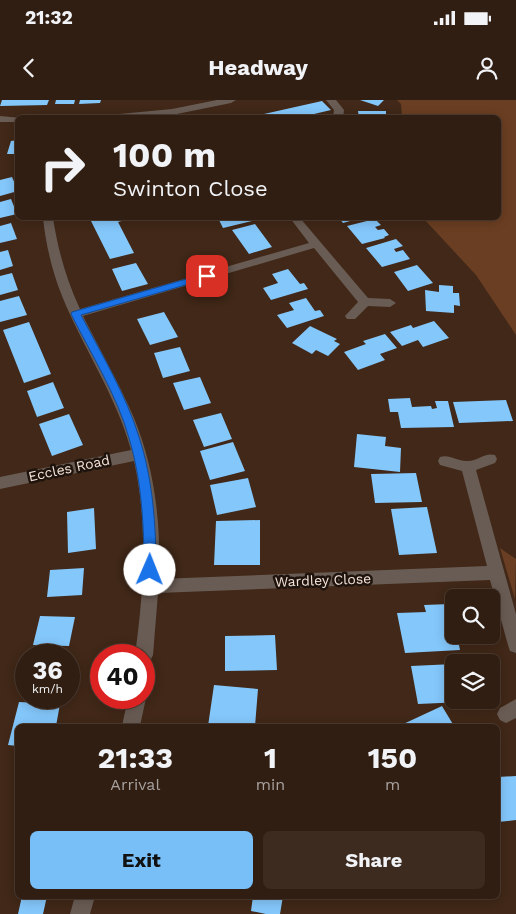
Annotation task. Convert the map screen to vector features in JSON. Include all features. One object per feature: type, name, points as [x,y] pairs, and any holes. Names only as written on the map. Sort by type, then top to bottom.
[{"type":"street","points":[[168,100],[172,112]]},
{"type":"street","points":[[140,115],[172,112],[231,100]]},
{"type":"street","points":[[331,100],[339,110],[338,115]]},
{"type":"street","points":[[0,119],[15,119]]},
{"type":"street","points":[[48,220],[56,266],[76,314],[129,421],[139,454],[150,526],[150,586],[145,644]]},
{"type":"street","points":[[297,220],[365,302]]},
{"type":"street","points":[[76,314],[317,244]]},
{"type":"street","points":[[351,316],[365,302],[390,303]]},
{"type":"street","name":"Eccles Road","points":[[0,483],[139,454]]},
{"type":"street","points":[[445,461],[468,467],[490,459]]},
{"type":"street","points":[[468,467],[516,645]]},
{"type":"street","name":"Wardley Close","points":[[150,586],[496,573]]},
{"type":"street","points":[[131,724],[135,709]]},
{"type":"street","points":[[80,914],[84,899]]},
{"type":"shaded area","points":[[397,100],[516,100],[516,335],[476,275],[425,220],[501,220],[501,115],[402,115],[401,104]]},
{"type":"shaded area","points":[[500,548],[516,559],[515,599]]},
{"type":"building","points":[[2,100],[49,100],[47,105],[0,106]]},
{"type":"building","points":[[56,100],[75,100],[74,104],[55,104]]},
{"type":"building","points":[[80,100],[101,100],[100,103],[79,104]]},
{"type":"building","points":[[360,100],[384,100],[378,106]]},
{"type":"building","points":[[322,101],[331,110],[310,115],[259,115]]},
{"type":"building","points":[[358,111],[386,111],[386,115],[359,115]]},
{"type":"building","points":[[15,140],[15,154],[7,154],[11,141]]},
{"type":"building","points":[[12,177],[15,184],[15,192],[0,196],[0,180]]},
{"type":"building","points":[[11,199],[15,214],[0,218],[0,202]]},
{"type":"building","points":[[125,220],[118,222],[134,253],[110,259],[91,221]]},
{"type":"building","points":[[219,220],[252,221],[223,228]]},
{"type":"building","points":[[341,220],[354,220],[343,223]]},
{"type":"building","points":[[376,220],[381,225],[375,227],[378,230],[384,229],[389,235],[385,238],[362,244],[347,226]]},
{"type":"building","points":[[11,223],[17,239],[0,243],[0,226]]},
{"type":"building","points":[[255,224],[272,247],[249,254],[232,230]]},
{"type":"building","points":[[396,239],[403,246],[394,249],[396,252],[403,250],[410,259],[382,267],[366,248]]},
{"type":"building","points":[[8,250],[13,266],[0,270],[0,252]]},
{"type":"building","points":[[136,263],[148,284],[122,291],[112,269]]},
{"type":"building","points":[[417,265],[433,283],[408,291],[394,272]]},
{"type":"building","points":[[288,269],[300,284],[304,283],[308,289],[271,300],[263,288],[278,283],[272,274]]},
{"type":"building","points":[[12,273],[18,290],[0,295],[0,276]]},
{"type":"building","points":[[439,285],[453,286],[453,293],[459,293],[460,306],[454,305],[454,313],[426,311],[425,290],[439,292]]},
{"type":"building","points":[[19,296],[27,315],[0,322],[0,301]]},
{"type":"building","points":[[306,298],[315,311],[320,310],[324,316],[287,328],[277,315],[294,310],[289,303]]},
{"type":"building","points":[[164,312],[178,337],[150,345],[137,319]]},
{"type":"building","points":[[434,321],[449,338],[423,347],[418,340],[402,346],[390,332],[411,325],[413,328]]},
{"type":"building","points":[[29,322],[51,374],[24,383],[3,330]]},
{"type":"building","points":[[310,326],[337,339],[334,341],[340,344],[328,356],[316,350],[312,354],[292,343]]},
{"type":"building","points":[[385,334],[397,348],[380,354],[385,360],[358,370],[344,352],[366,344],[363,341]]},
{"type":"building","points":[[180,347],[190,371],[163,378],[154,353]]},
{"type":"building","points":[[200,377],[211,403],[184,410],[173,383]]},
{"type":"building","points":[[53,382],[64,408],[37,417],[27,391]]},
{"type":"building","points":[[410,398],[412,407],[431,406],[432,409],[437,408],[435,401],[448,401],[454,427],[401,428],[398,412],[390,412],[388,399]]},
{"type":"building","points":[[506,400],[513,421],[459,423],[453,402]]},
{"type":"building","points":[[221,413],[232,439],[204,447],[193,420]]},
{"type":"building","points":[[69,414],[83,445],[52,456],[39,424]]},
{"type":"building","points":[[357,434],[386,437],[385,446],[401,448],[400,472],[354,467]]},
{"type":"building","points":[[233,442],[245,471],[210,480],[200,451]]},
{"type":"building","points":[[416,473],[422,502],[375,503],[371,474]]},
{"type":"building","points":[[248,478],[256,507],[217,515],[210,485]]},
{"type":"building","points":[[427,507],[437,553],[399,555],[391,509]]},
{"type":"building","points":[[94,508],[96,549],[68,553],[67,512]]},
{"type":"building","points":[[260,520],[260,565],[214,565],[216,521]]},
{"type":"building","points":[[84,568],[82,595],[47,597],[50,570]]},
{"type":"building","points":[[445,604],[445,644],[459,644],[460,650],[405,653],[397,613],[426,612],[424,605]]},
{"type":"building","points":[[40,616],[75,617],[69,644],[33,644]]},
{"type":"building","points":[[275,635],[277,670],[225,671],[225,636]]},
{"type":"building","points":[[445,664],[445,703],[418,704],[411,666]]},
{"type":"building","points":[[214,685],[258,689],[255,724],[208,724]]},
{"type":"building","points":[[442,706],[453,724],[403,724]]},
{"type":"building","points":[[17,709],[59,709],[56,724],[15,724],[15,746],[8,745]]},
{"type":"building","points":[[516,776],[516,820],[500,822],[500,777]]},
{"type":"building","points":[[21,899],[46,899],[43,914],[18,914]]},
{"type":"building","points":[[253,899],[282,899],[280,914],[251,911]]},
{"type":"route","points":[[150,570],[150,526],[139,454],[129,421],[76,314],[207,276]]}]
